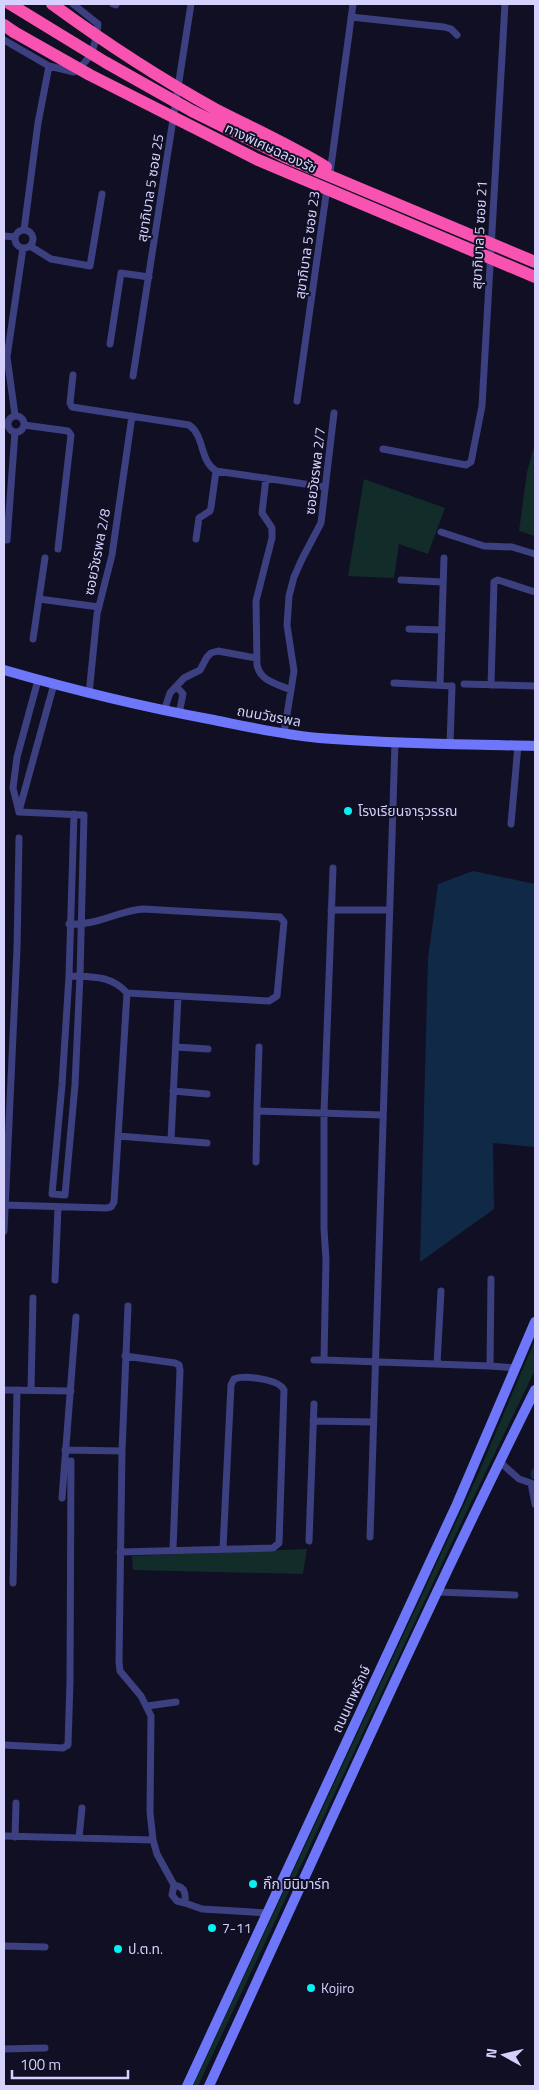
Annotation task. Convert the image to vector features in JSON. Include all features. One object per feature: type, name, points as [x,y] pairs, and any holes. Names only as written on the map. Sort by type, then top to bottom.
[{"type":"highway","name":"ทางพิเศษฉลองรัช","points":[[10,4],[105,62],[192,111],[287,158],[535,262]]},
{"type":"highway","points":[[52,4],[145,67],[207,104],[299,151],[359,187]]},
{"type":"highway","name":"ทางพิเศษฉลองรัช","points":[[6,31],[256,159],[535,277]]},
{"type":"main road","name":"ถนนวัชรพล","points":[[4,672],[164,711],[318,738],[535,746]]},
{"type":"main road","name":"ถนนเทพรักษ์","points":[[186,2086],[457,1504],[535,1322]]},
{"type":"main road","points":[[209,2086],[361,1752],[535,1390]]},
{"type":"street","points":[[6,31],[49,66],[74,72],[86,63],[95,46],[98,24],[73,4]]},
{"type":"street","name":"สุขาภิบาล 5 ซอย 25","points":[[134,376],[191,4]]},
{"type":"street","name":"สุขาภิบาล 5 ซอย 23","points":[[297,401],[353,4]]},
{"type":"street","name":"สุขาภิบาล 5 ซอย 21","points":[[383,449],[466,465],[471,462],[482,406],[505,4]]},
{"type":"street","points":[[351,17],[444,26],[451,28],[457,34]]},
{"type":"street","points":[[24,230],[38,123],[49,66]]},
{"type":"street","points":[[15,237],[18,246],[26,247],[51,259],[90,266],[102,194]]},
{"type":"street","points":[[15,237],[18,232],[24,230],[31,233],[32,236],[26,247],[8,356],[15,415]]},
{"type":"street","points":[[4,236],[15,237]]},
{"type":"street","points":[[110,344],[121,273],[149,277]]},
{"type":"street","points":[[73,375],[70,403],[72,407],[189,425],[196,432],[205,460],[216,471],[325,486]]},
{"type":"street","name":"ซอยวัชรพล 2/7","points":[[284,733],[294,671],[287,625],[289,596],[294,577],[321,523],[334,412]]},
{"type":"street","points":[[15,415],[6,423],[9,429],[15,432]]},
{"type":"street","points":[[15,415],[22,419],[24,425]]},
{"type":"street","name":"ซอยวัชรพล 2/8","points":[[89,694],[99,607],[112,555],[132,416]]},
{"type":"street","points":[[15,432],[24,425]]},
{"type":"street","points":[[24,425],[68,430],[72,435],[58,550]]},
{"type":"street","points":[[7,540],[15,432]]},
{"type":"street","points":[[196,540],[199,518],[210,511],[216,471]]},
{"type":"street","points":[[266,478],[262,513],[272,528],[272,538],[256,601],[257,668],[263,678],[291,690]]},
{"type":"street","points":[[441,532],[484,546],[512,547],[535,554]]},
{"type":"street","points":[[33,639],[45,558]]},
{"type":"street","points":[[440,685],[444,558]]},
{"type":"street","points":[[401,580],[443,582]]},
{"type":"street","points":[[491,685],[494,582],[498,580],[535,592]]},
{"type":"street","points":[[39,599],[99,607]]},
{"type":"street","points":[[409,629],[442,630]]},
{"type":"street","points":[[164,711],[168,696],[184,678],[200,670],[207,657],[214,652],[256,658]]},
{"type":"street","points":[[19,812],[13,788],[17,757],[38,680]]},
{"type":"street","points":[[394,683],[452,686],[450,744]]},
{"type":"street","points":[[19,812],[54,684]]},
{"type":"street","points":[[464,684],[535,686]]},
{"type":"street","points":[[177,687],[183,694],[179,714]]},
{"type":"street","points":[[370,1536],[395,742]]},
{"type":"street","points":[[511,824],[518,745]]},
{"type":"street","points":[[19,812],[84,814],[82,925],[75,1085],[65,1195],[52,1194],[69,976],[74,814]]},
{"type":"street","points":[[4,1231],[17,949],[19,838]]},
{"type":"street","points":[[324,1360],[326,1259],[324,1229],[324,1113],[333,868]]},
{"type":"street","points":[[69,976],[100,978],[118,983],[127,993],[270,1001],[278,996],[283,919],[280,917],[143,909],[82,925],[70,924]]},
{"type":"street","points":[[331,910],[389,910]]},
{"type":"street","points":[[4,1205],[106,1208],[111,1207],[114,1202],[127,993]]},
{"type":"street","points":[[171,1140],[178,997]]},
{"type":"street","points":[[176,1047],[208,1049]]},
{"type":"street","points":[[256,1162],[259,1047]]},
{"type":"street","points":[[62,1084],[75,1085]]},
{"type":"street","points":[[173,1091],[207,1094]]},
{"type":"street","points":[[256,1112],[383,1115]]},
{"type":"street","points":[[118,1136],[206,1143]]},
{"type":"street","points":[[55,1280],[58,1207]]},
{"type":"street","points":[[490,1366],[491,1279]]},
{"type":"street","points":[[437,1364],[441,1291]]},
{"type":"street","points":[[31,1389],[33,1298]]},
{"type":"street","points":[[128,1306],[122,1451],[119,1661],[120,1670],[147,1706],[152,1728],[150,1812],[153,1840],[174,1885],[172,1895],[177,1901],[202,1909],[267,1913]]},
{"type":"street","points":[[62,1498],[76,1317]]},
{"type":"street","points":[[125,1356],[179,1365],[173,1549]]},
{"type":"street","points":[[314,1360],[516,1368]]},
{"type":"street","points":[[120,1552],[173,1549],[272,1548],[279,1543],[284,1390],[277,1382],[240,1376],[234,1379],[231,1385],[223,1548]]},
{"type":"street","points":[[4,1390],[71,1391]]},
{"type":"street","points":[[13,1583],[18,1390]]},
{"type":"street","points":[[309,1541],[314,1404]]},
{"type":"street","points":[[313,1421],[373,1422]]},
{"type":"street","points":[[65,1450],[122,1451]]},
{"type":"street","points":[[4,1745],[63,1748],[68,1745],[71,1461]]},
{"type":"street","points":[[500,1462],[519,1479],[531,1483],[535,1504]]},
{"type":"street","points":[[437,1592],[515,1595]]},
{"type":"street","points":[[147,1706],[176,1702]]},
{"type":"street","points":[[15,1837],[16,1803]]},
{"type":"street","points":[[80,1838],[82,1808]]},
{"type":"street","points":[[4,1836],[153,1840]]},
{"type":"street","points":[[174,1885],[183,1889],[186,1894],[185,1903]]},
{"type":"street","points":[[4,1946],[45,1947]]},
{"type":"street","points":[[4,2049],[45,2048]]},
{"type":"green space","points":[[535,443],[535,536],[519,531],[527,472]]},
{"type":"green space","points":[[364,479],[445,508],[428,554],[399,544],[394,578],[348,576]]},
{"type":"green space","points":[[535,1340],[535,1370],[454,1538],[198,2086],[193,2086],[476,1479]]},
{"type":"green space","points":[[307,1549],[303,1574],[133,1570],[132,1556]]},
{"type":"water","points":[[473,871],[535,884],[535,1147],[493,1143],[494,1209],[420,1262],[428,958],[438,884]]},
{"type":"place","name":"โรงเรียนจารุวรรณ","points":[[348,811]]},
{"type":"place","name":"กิ๊ก มินิมาร์ท","points":[[253,1884]]},
{"type":"place","name":"7-11","points":[[212,1928]]},
{"type":"place","name":"ป.ต.ท.","points":[[118,1949]]},
{"type":"place","name":"Kojiro","points":[[311,1988]]}]
